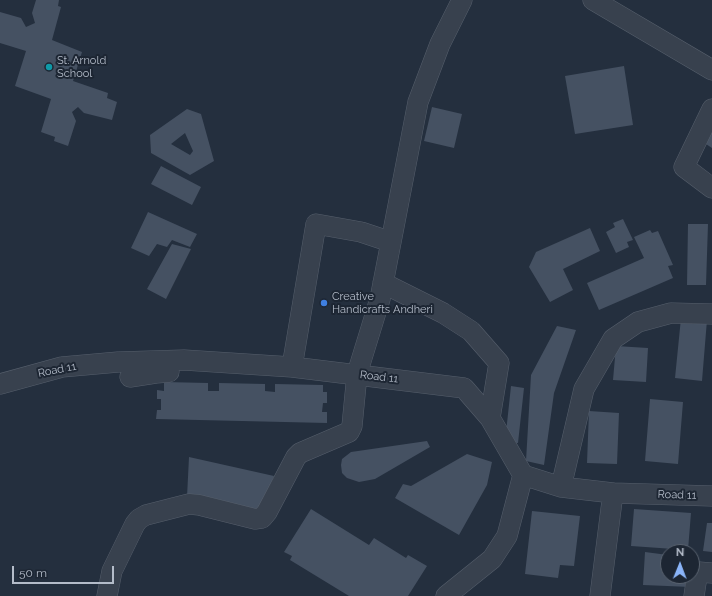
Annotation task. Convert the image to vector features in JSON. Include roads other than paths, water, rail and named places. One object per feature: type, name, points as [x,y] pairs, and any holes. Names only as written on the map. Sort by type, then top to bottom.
[{"type":"street","points":[[107,596],[112,572],[135,524],[139,519],[146,515],[189,504],[258,519],[265,516],[296,457],[300,453],[346,434],[351,429],[357,379],[380,298],[418,102],[440,44],[462,0]]},
{"type":"street","points":[[593,0],[622,8],[712,70]]},
{"type":"street","points":[[712,108],[684,167],[712,188]]},
{"type":"street","points":[[292,367],[316,224],[361,232],[391,242]]},
{"type":"street","points":[[383,282],[442,313],[471,331],[499,363],[490,418]]},
{"type":"street","points":[[561,487],[584,389],[613,339],[638,322],[671,313],[712,314]]},
{"type":"street","name":"Road 11","points":[[0,384],[62,367],[118,362],[184,360],[292,367],[357,379],[464,388],[490,418],[523,475],[561,487],[613,493],[712,496]]},
{"type":"street","points":[[130,377],[166,372],[357,379]]},
{"type":"street","points":[[446,596],[492,559],[506,536],[523,475]]},
{"type":"street","points":[[600,596],[613,493]]},
{"type":"street","points":[[694,596],[697,576],[700,572],[712,573]]},
{"type":"place","name":"St. Arnold School","points":[[49,67]]},
{"type":"place","name":"Creative Handicrafts Andheri","points":[[324,303]]}]
